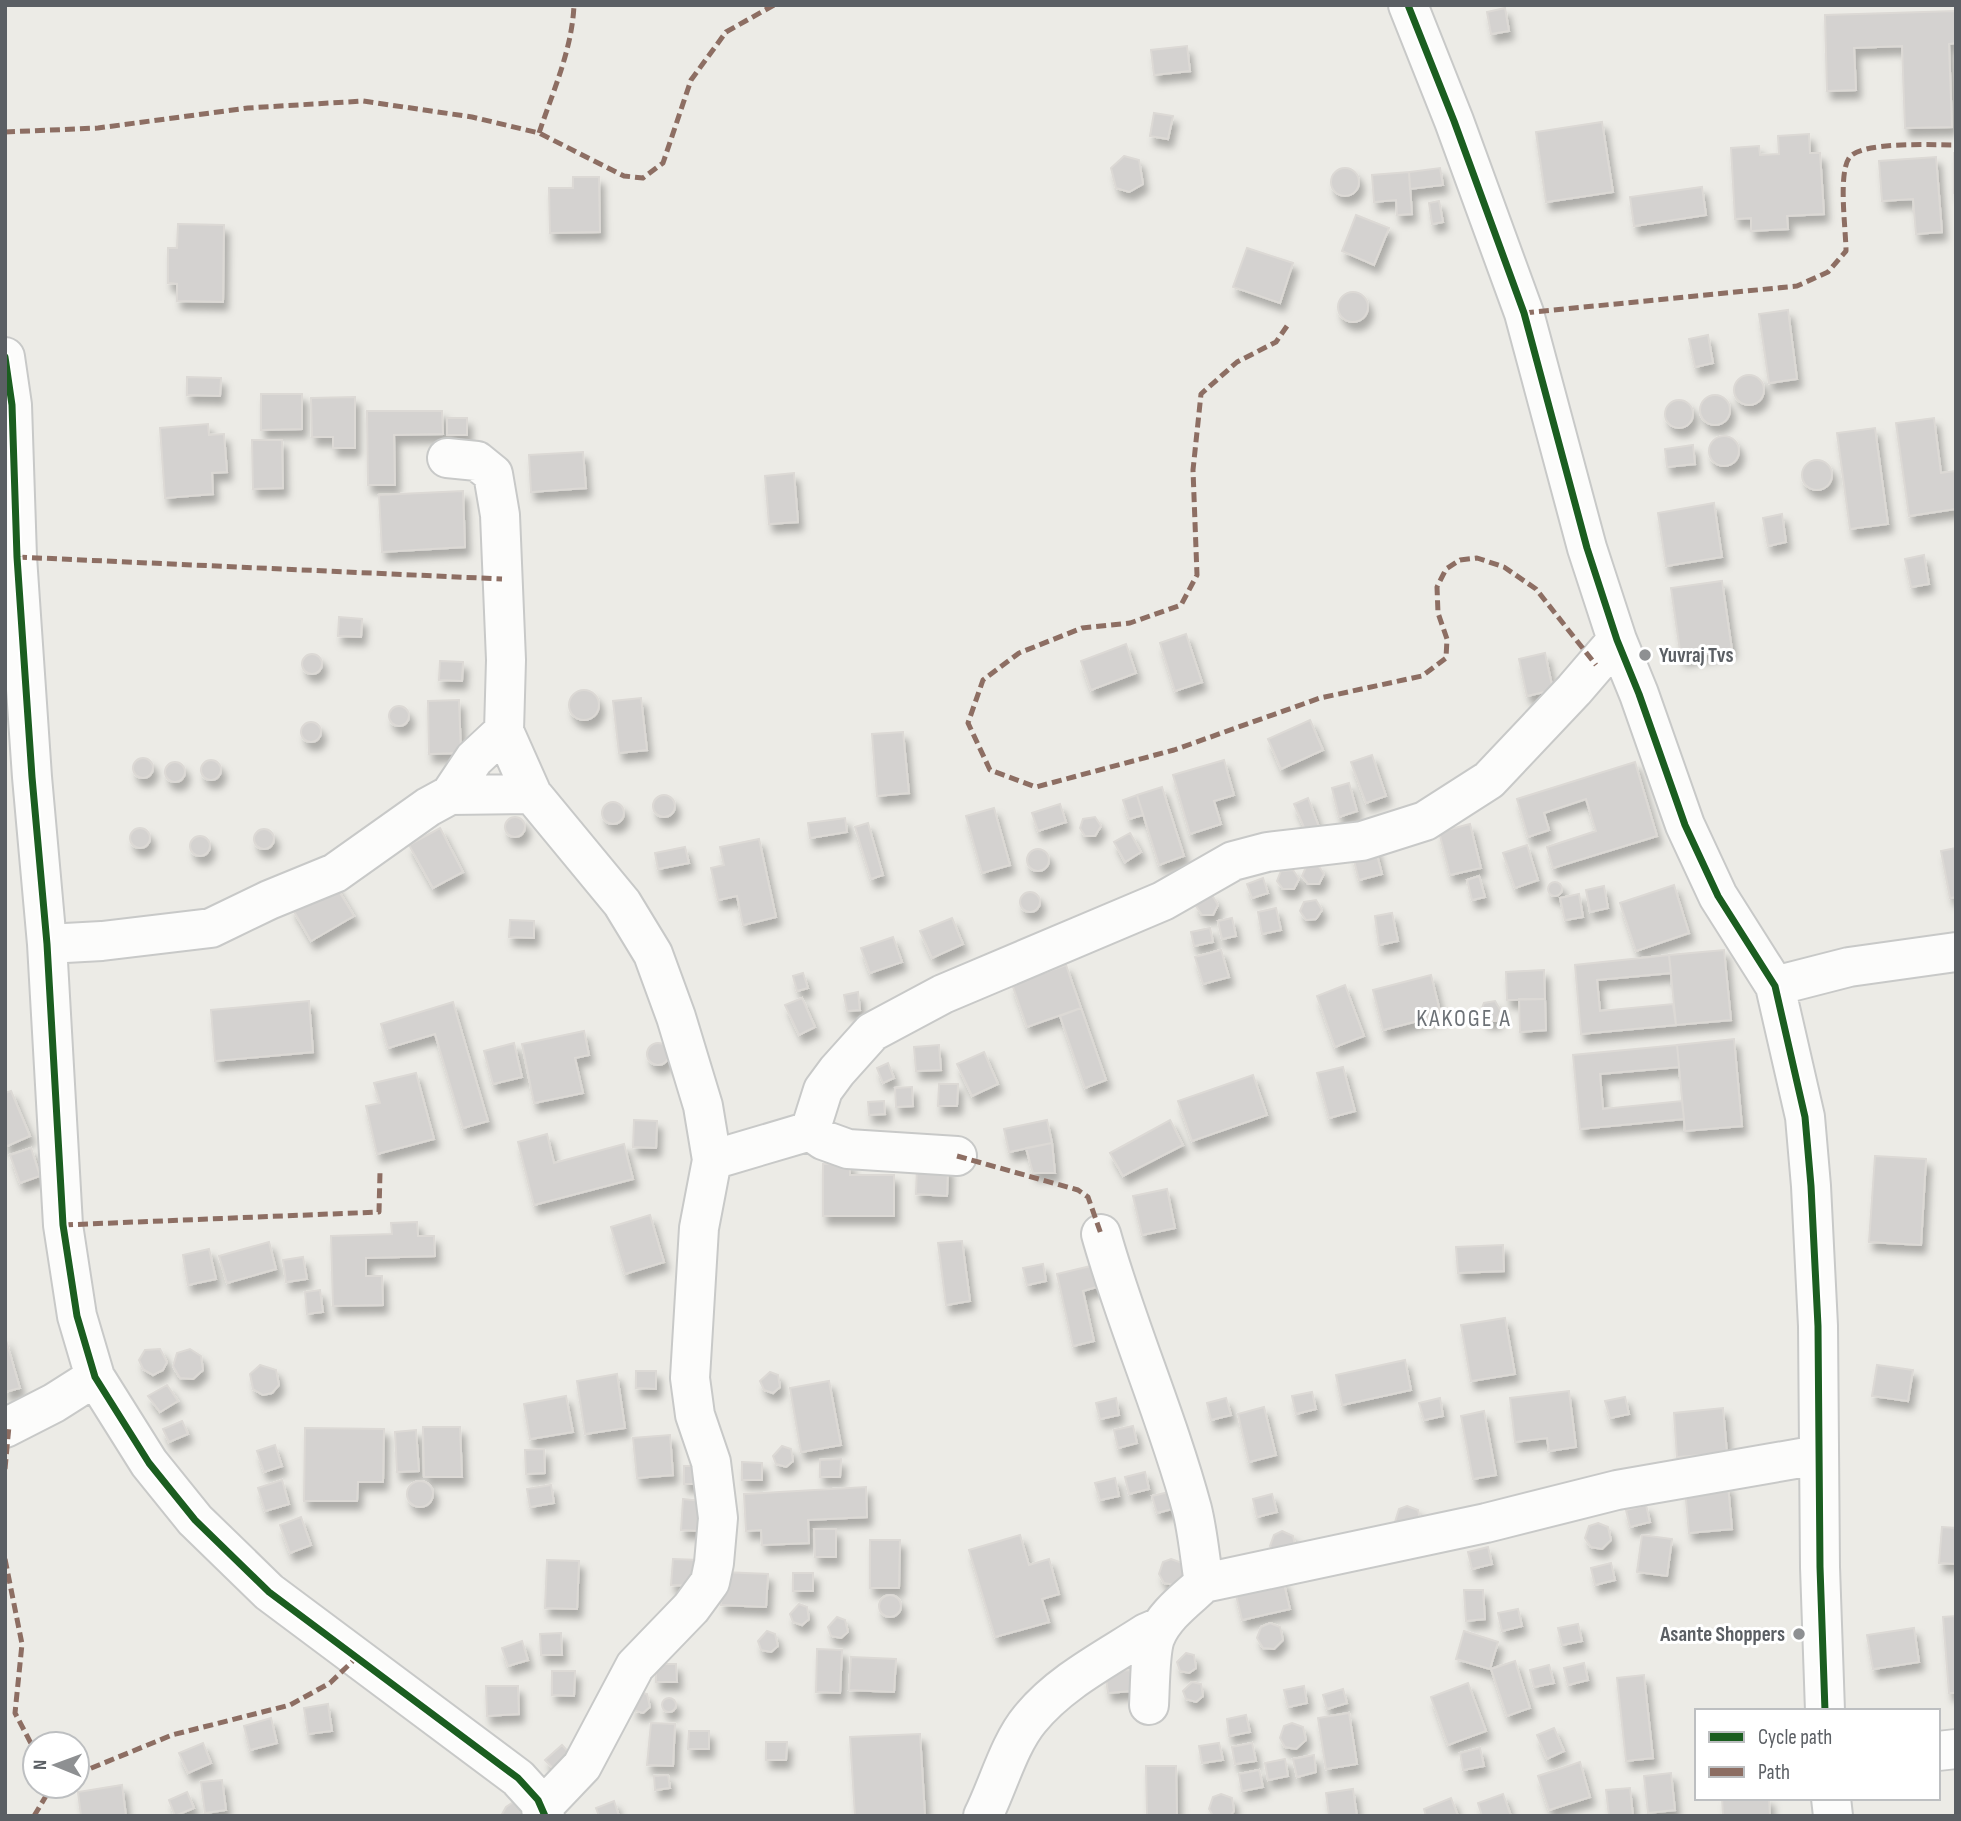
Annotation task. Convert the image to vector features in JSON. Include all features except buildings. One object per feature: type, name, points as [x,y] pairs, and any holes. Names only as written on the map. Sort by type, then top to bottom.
[{"type":"street","points":[[1408,5],[1454,121],[1524,313],[1587,548],[1685,825],[1718,895],[1775,986],[1805,1117],[1809,1159],[1818,1326],[1818,1455],[1825,1709]]},
{"type":"street","points":[[5,357],[12,405],[17,557],[47,944],[63,1225],[77,1316],[95,1377],[149,1463],[195,1520],[270,1592],[518,1778],[538,1800],[543,1812],[582,1766],[635,1666],[691,1608],[710,1582],[718,1518],[711,1462],[695,1415],[690,1378],[699,1228],[712,1160],[703,1107],[676,1017],[653,954],[622,903],[532,794],[504,731],[506,660],[500,515],[493,474],[477,461],[447,458]]},
{"type":"street","points":[[810,1131],[823,1090],[872,1032],[943,994],[1163,901],[1233,861],[1267,852],[1362,841],[1425,821],[1489,780],[1618,640]]},
{"type":"street","points":[[47,944],[114,940],[211,928],[335,873],[428,807],[450,795],[474,760],[504,731]]},
{"type":"street","points":[[450,795],[532,794]]},
{"type":"street","points":[[1775,986],[1849,967],[1956,952]]},
{"type":"street","points":[[810,1131],[823,1140],[848,1149],[957,1156]]},
{"type":"street","points":[[712,1160],[810,1131]]},
{"type":"street","points":[[1101,1234],[1193,1512],[1204,1583]]},
{"type":"street","points":[[5,1428],[54,1403],[95,1377]]},
{"type":"street","points":[[1149,1705],[1154,1640],[1160,1627],[1178,1606],[1204,1583],[1486,1523],[1617,1490],[1818,1455]]},
{"type":"street","points":[[983,1816],[1028,1720],[1057,1691],[1146,1633],[1160,1627]]},
{"type":"marked path","points":[[539,133],[566,54],[574,5]]},
{"type":"marked path","points":[[5,132],[98,128],[248,108],[363,101],[472,117],[539,133],[624,176],[643,178],[663,163],[691,80],[726,32],[774,5]]},
{"type":"marked path","points":[[1524,313],[1797,286],[1828,272],[1846,251],[1843,189],[1849,158],[1856,153],[1882,146],[1956,145]]},
{"type":"marked path","points":[[1287,326],[1276,342],[1237,362],[1201,394],[1193,470],[1197,575],[1181,605],[1130,623],[1082,628],[1019,653],[983,680],[968,723],[990,770],[1036,787],[1174,750],[1320,698],[1422,676],[1446,658],[1447,639],[1438,613],[1437,587],[1446,569],[1460,560],[1477,558],[1504,567],[1536,589],[1596,665]]},
{"type":"marked path","points":[[17,557],[502,579]]},
{"type":"marked path","points":[[957,1156],[1078,1190],[1088,1197],[1101,1234]]},
{"type":"marked path","points":[[63,1225],[379,1212],[380,1172]]},
{"type":"marked path","points":[[5,1469],[9,1426]]},
{"type":"marked path","points":[[5,1559],[22,1644],[15,1713],[24,1730]]},
{"type":"marked path","points":[[91,1768],[172,1735],[290,1705],[330,1683],[356,1658]]},
{"type":"marked path","points":[[34,1816],[44,1800]]},
{"type":"cycle path","points":[[1408,5],[1454,121],[1524,313],[1587,548],[1617,640],[1685,825],[1718,896],[1775,986],[1805,1117],[1811,1186],[1818,1326],[1820,1567],[1825,1709]]},
{"type":"cycle path","points":[[5,357],[12,405],[17,557],[47,944],[63,1225],[77,1316],[95,1377],[149,1463],[195,1520],[269,1592],[518,1778],[538,1800],[545,1816]]},
{"type":"place","name":"Yuvraj Tvs","points":[[1645,655]]},
{"type":"place","name":"Asante Shoppers","points":[[1799,1634]]},
{"type":"district","name":"KAKOGE A","points":[[1464,1018]]}]
